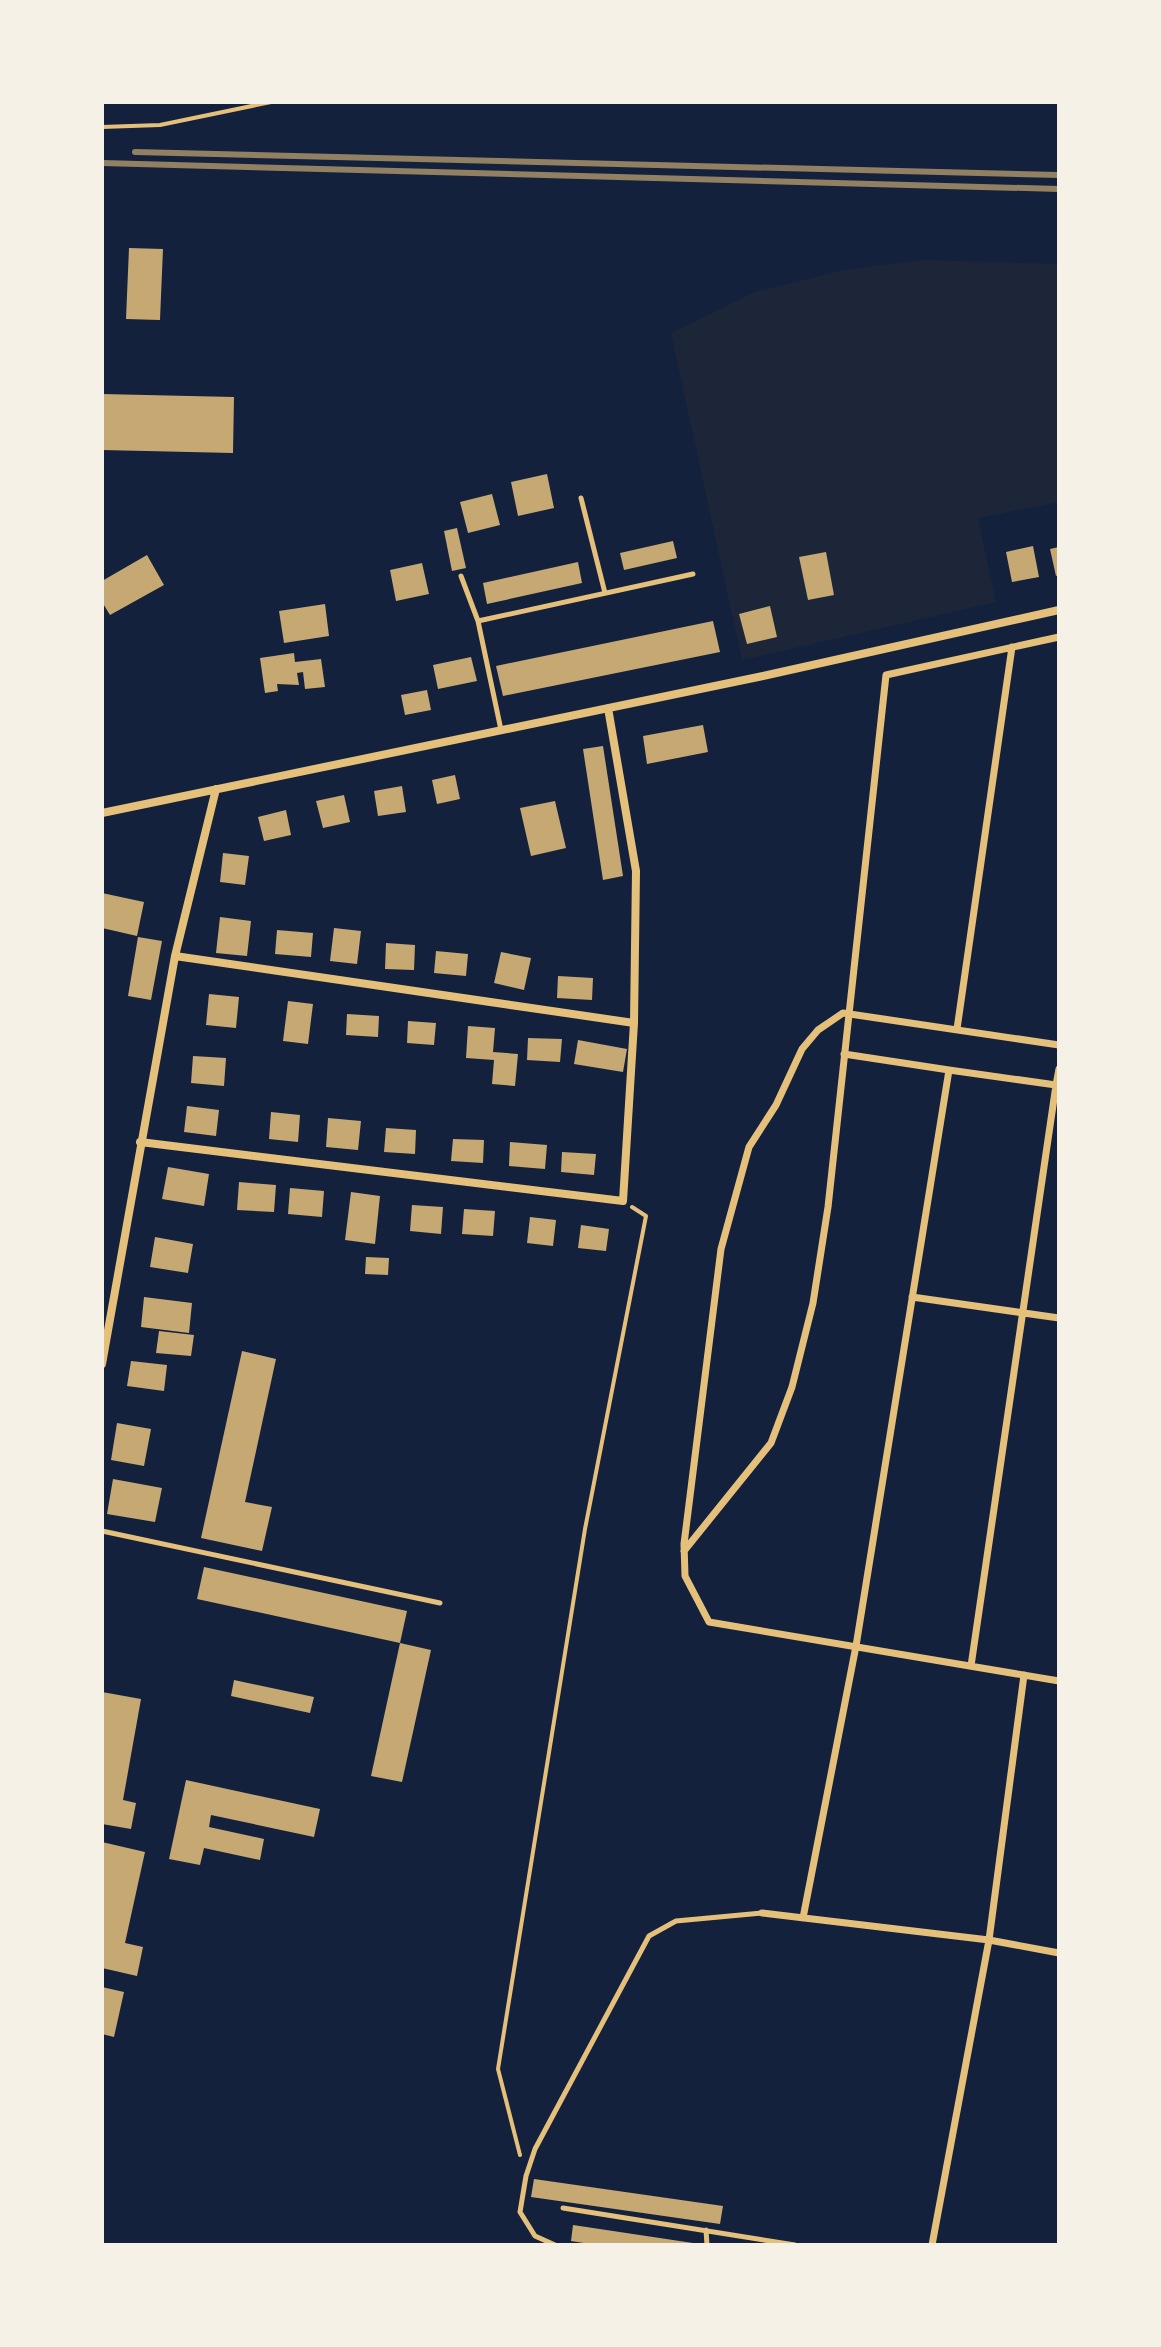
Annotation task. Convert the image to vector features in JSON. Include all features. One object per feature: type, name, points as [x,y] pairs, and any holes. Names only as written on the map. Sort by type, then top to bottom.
[{"type":"street","points":[[102,813],[1059,610]]},
{"type":"street","points":[[684,1551],[771,1443],[792,1387],[819,1262],[886,675],[1059,637]]},
{"type":"street","points":[[957,1029],[1012,647]]},
{"type":"street","points":[[140,1142],[623,1201],[634,1023],[636,871],[608,708]]},
{"type":"street","points":[[102,1364],[175,956],[216,789]]},
{"type":"street","points":[[175,956],[634,1023]]},
{"type":"street","points":[[1059,1045],[843,1013],[818,1030],[802,1049],[776,1105],[749,1147],[721,1249],[684,1551],[685,1576],[709,1622],[1059,1681]]},
{"type":"street","points":[[844,1054],[1056,1085]]},
{"type":"street","points":[[971,1666],[1059,1069]]},
{"type":"street","points":[[803,1918],[856,1646],[949,1070]]},
{"type":"street","points":[[912,1297],[1059,1318]]},
{"type":"street","points":[[932,2245],[989,1940],[1024,1675]]},
{"type":"street","points":[[762,1913],[989,1940],[1059,1953]]},
{"type":"lane","points":[[581,498],[605,593]]},
{"type":"lane","points":[[478,621],[693,574]]},
{"type":"lane","points":[[461,576],[478,621],[501,730]]},
{"type":"lane","points":[[102,1531],[440,1603]]},
{"type":"lane","points":[[555,2245],[535,2236],[520,2212],[526,2176],[535,2149],[649,1936],[676,1921],[762,1913]]},
{"type":"lane","points":[[563,2208],[795,2245]]},
{"type":"lane","points":[[706,2230],[707,2245]]},
{"type":"path","points":[[102,127],[160,125],[271,102]]},
{"type":"path","points":[[526,2176],[498,2069],[585,1529],[646,1216],[623,1201]]},
{"type":"shaded area","points":[[924,260],[1059,264],[1059,502],[978,518],[996,602],[742,660],[671,333],[755,292],[844,270]]},
{"type":"building","points":[[129,248],[163,249],[160,320],[126,319]]},
{"type":"building","points":[[102,394],[234,397],[233,453],[102,450]]},
{"type":"building","points":[[547,474],[554,508],[518,516],[511,482]]},
{"type":"building","points":[[492,494],[500,525],[468,533],[460,502]]},
{"type":"building","points":[[457,528],[466,568],[452,571],[444,531]]},
{"type":"building","points":[[673,541],[677,558],[624,570],[620,553]]},
{"type":"building","points":[[1033,546],[1039,577],[1012,582],[1006,552]]},
{"type":"building","points":[[1059,547],[1059,575],[1056,576],[1050,549]]},
{"type":"building","points":[[826,552],[834,595],[808,600],[799,557]]},
{"type":"building","points":[[147,555],[164,585],[110,615],[102,602],[102,581]]},
{"type":"building","points":[[578,562],[582,583],[487,604],[483,583]]},
{"type":"building","points":[[422,563],[429,594],[396,601],[390,570]]},
{"type":"building","points":[[325,604],[329,636],[284,643],[279,611]]},
{"type":"building","points":[[770,606],[777,637],[747,644],[739,614]]},
{"type":"building","points":[[713,621],[720,652],[503,696],[496,666]]},
{"type":"building","points":[[294,653],[295,662],[321,659],[325,687],[305,689],[303,672],[297,673],[299,685],[277,684],[278,691],[265,693],[260,658]]},
{"type":"building","points":[[471,657],[477,681],[438,689],[433,665]]},
{"type":"building","points":[[427,690],[431,710],[405,715],[401,695]]},
{"type":"building","points":[[703,725],[708,752],[647,764],[643,736]]},
{"type":"building","points":[[603,746],[623,876],[603,880],[583,749]]},
{"type":"building","points":[[455,775],[460,799],[437,804],[432,780]]},
{"type":"building","points":[[402,786],[406,812],[378,816],[374,791]]},
{"type":"building","points":[[344,795],[350,822],[323,828],[316,801]]},
{"type":"building","points":[[555,801],[566,848],[531,856],[520,808]]},
{"type":"building","points":[[286,810],[291,835],[264,841],[258,817]]},
{"type":"building","points":[[223,853],[249,856],[245,885],[220,882]]},
{"type":"building","points":[[102,893],[144,902],[137,936],[102,928]]},
{"type":"building","points":[[220,917],[251,921],[247,956],[216,953]]},
{"type":"building","points":[[334,928],[361,931],[357,964],[330,961]]},
{"type":"building","points":[[277,930],[313,933],[311,957],[275,954]]},
{"type":"building","points":[[138,937],[162,941],[151,1000],[128,996]]},
{"type":"building","points":[[386,943],[415,945],[414,970],[385,969]]},
{"type":"building","points":[[436,951],[468,954],[466,976],[434,973]]},
{"type":"building","points":[[501,952],[531,958],[524,990],[494,983]]},
{"type":"building","points":[[558,976],[593,978],[592,1000],[557,998]]},
{"type":"building","points":[[209,994],[239,997],[236,1028],[206,1025]]},
{"type":"building","points":[[288,1001],[313,1004],[308,1044],[283,1041]]},
{"type":"building","points":[[347,1014],[379,1016],[378,1037],[346,1035]]},
{"type":"building","points":[[408,1021],[436,1023],[434,1045],[407,1043]]},
{"type":"building","points":[[468,1026],[495,1028],[493,1052],[518,1054],[515,1086],[492,1084],[494,1060],[466,1058]]},
{"type":"building","points":[[528,1038],[562,1039],[560,1062],[527,1060]]},
{"type":"building","points":[[578,1040],[627,1049],[623,1072],[574,1064]]},
{"type":"building","points":[[193,1056],[226,1058],[224,1086],[191,1083]]},
{"type":"building","points":[[187,1106],[219,1110],[216,1136],[184,1132]]},
{"type":"building","points":[[271,1112],[300,1115],[298,1142],[269,1139]]},
{"type":"building","points":[[328,1118],[361,1121],[358,1150],[326,1147]]},
{"type":"building","points":[[386,1128],[416,1130],[415,1154],[384,1152]]},
{"type":"building","points":[[453,1139],[484,1140],[483,1163],[451,1161]]},
{"type":"building","points":[[510,1142],[547,1145],[545,1169],[509,1166]]},
{"type":"building","points":[[562,1152],[596,1154],[594,1175],[561,1172]]},
{"type":"building","points":[[168,1167],[209,1174],[204,1206],[162,1199]]},
{"type":"building","points":[[239,1182],[276,1185],[274,1212],[237,1210]]},
{"type":"building","points":[[290,1188],[324,1191],[322,1217],[288,1214]]},
{"type":"building","points":[[351,1192],[380,1196],[375,1244],[345,1240]]},
{"type":"building","points":[[412,1205],[443,1207],[441,1234],[410,1231]]},
{"type":"building","points":[[464,1209],[495,1211],[493,1236],[462,1234]]},
{"type":"building","points":[[530,1217],[556,1220],[553,1246],[527,1243]]},
{"type":"building","points":[[581,1225],[609,1229],[606,1251],[578,1248]]},
{"type":"building","points":[[155,1237],[193,1244],[188,1273],[150,1267]]},
{"type":"building","points":[[366,1257],[389,1258],[388,1275],[365,1274]]},
{"type":"building","points":[[144,1297],[192,1303],[189,1333],[141,1327]]},
{"type":"building","points":[[159,1331],[194,1335],[191,1356],[156,1353]]},
{"type":"building","points":[[242,1351],[276,1359],[245,1502],[272,1507],[262,1551],[201,1538]]},
{"type":"building","points":[[131,1361],[167,1365],[164,1391],[127,1386]]},
{"type":"building","points":[[117,1423],[151,1429],[144,1466],[111,1460]]},
{"type":"building","points":[[113,1479],[162,1488],[155,1522],[107,1514]]},
{"type":"building","points":[[204,1567],[407,1611],[400,1643],[197,1599]]},
{"type":"building","points":[[400,1643],[431,1650],[402,1782],[371,1776]]},
{"type":"building","points":[[234,1680],[314,1697],[310,1713],[231,1696]]},
{"type":"building","points":[[102,1692],[141,1699],[123,1800],[136,1803],[131,1829],[102,1824]]},
{"type":"building","points":[[186,1780],[320,1809],[314,1837],[211,1815],[209,1827],[264,1839],[260,1860],[204,1848],[200,1865],[169,1859]]},
{"type":"building","points":[[102,1842],[145,1852],[125,1943],[143,1947],[137,1976],[102,1968]]},
{"type":"building","points":[[102,1987],[124,1992],[114,2037],[102,2034]]},
{"type":"building","points":[[534,2179],[723,2206],[720,2224],[531,2197]]},
{"type":"building","points":[[573,2225],[693,2243],[596,2245],[571,2241]]},
{"type":"railway","points":[[135,152],[1059,175]]},
{"type":"railway","points":[[102,163],[1059,189]]}]
